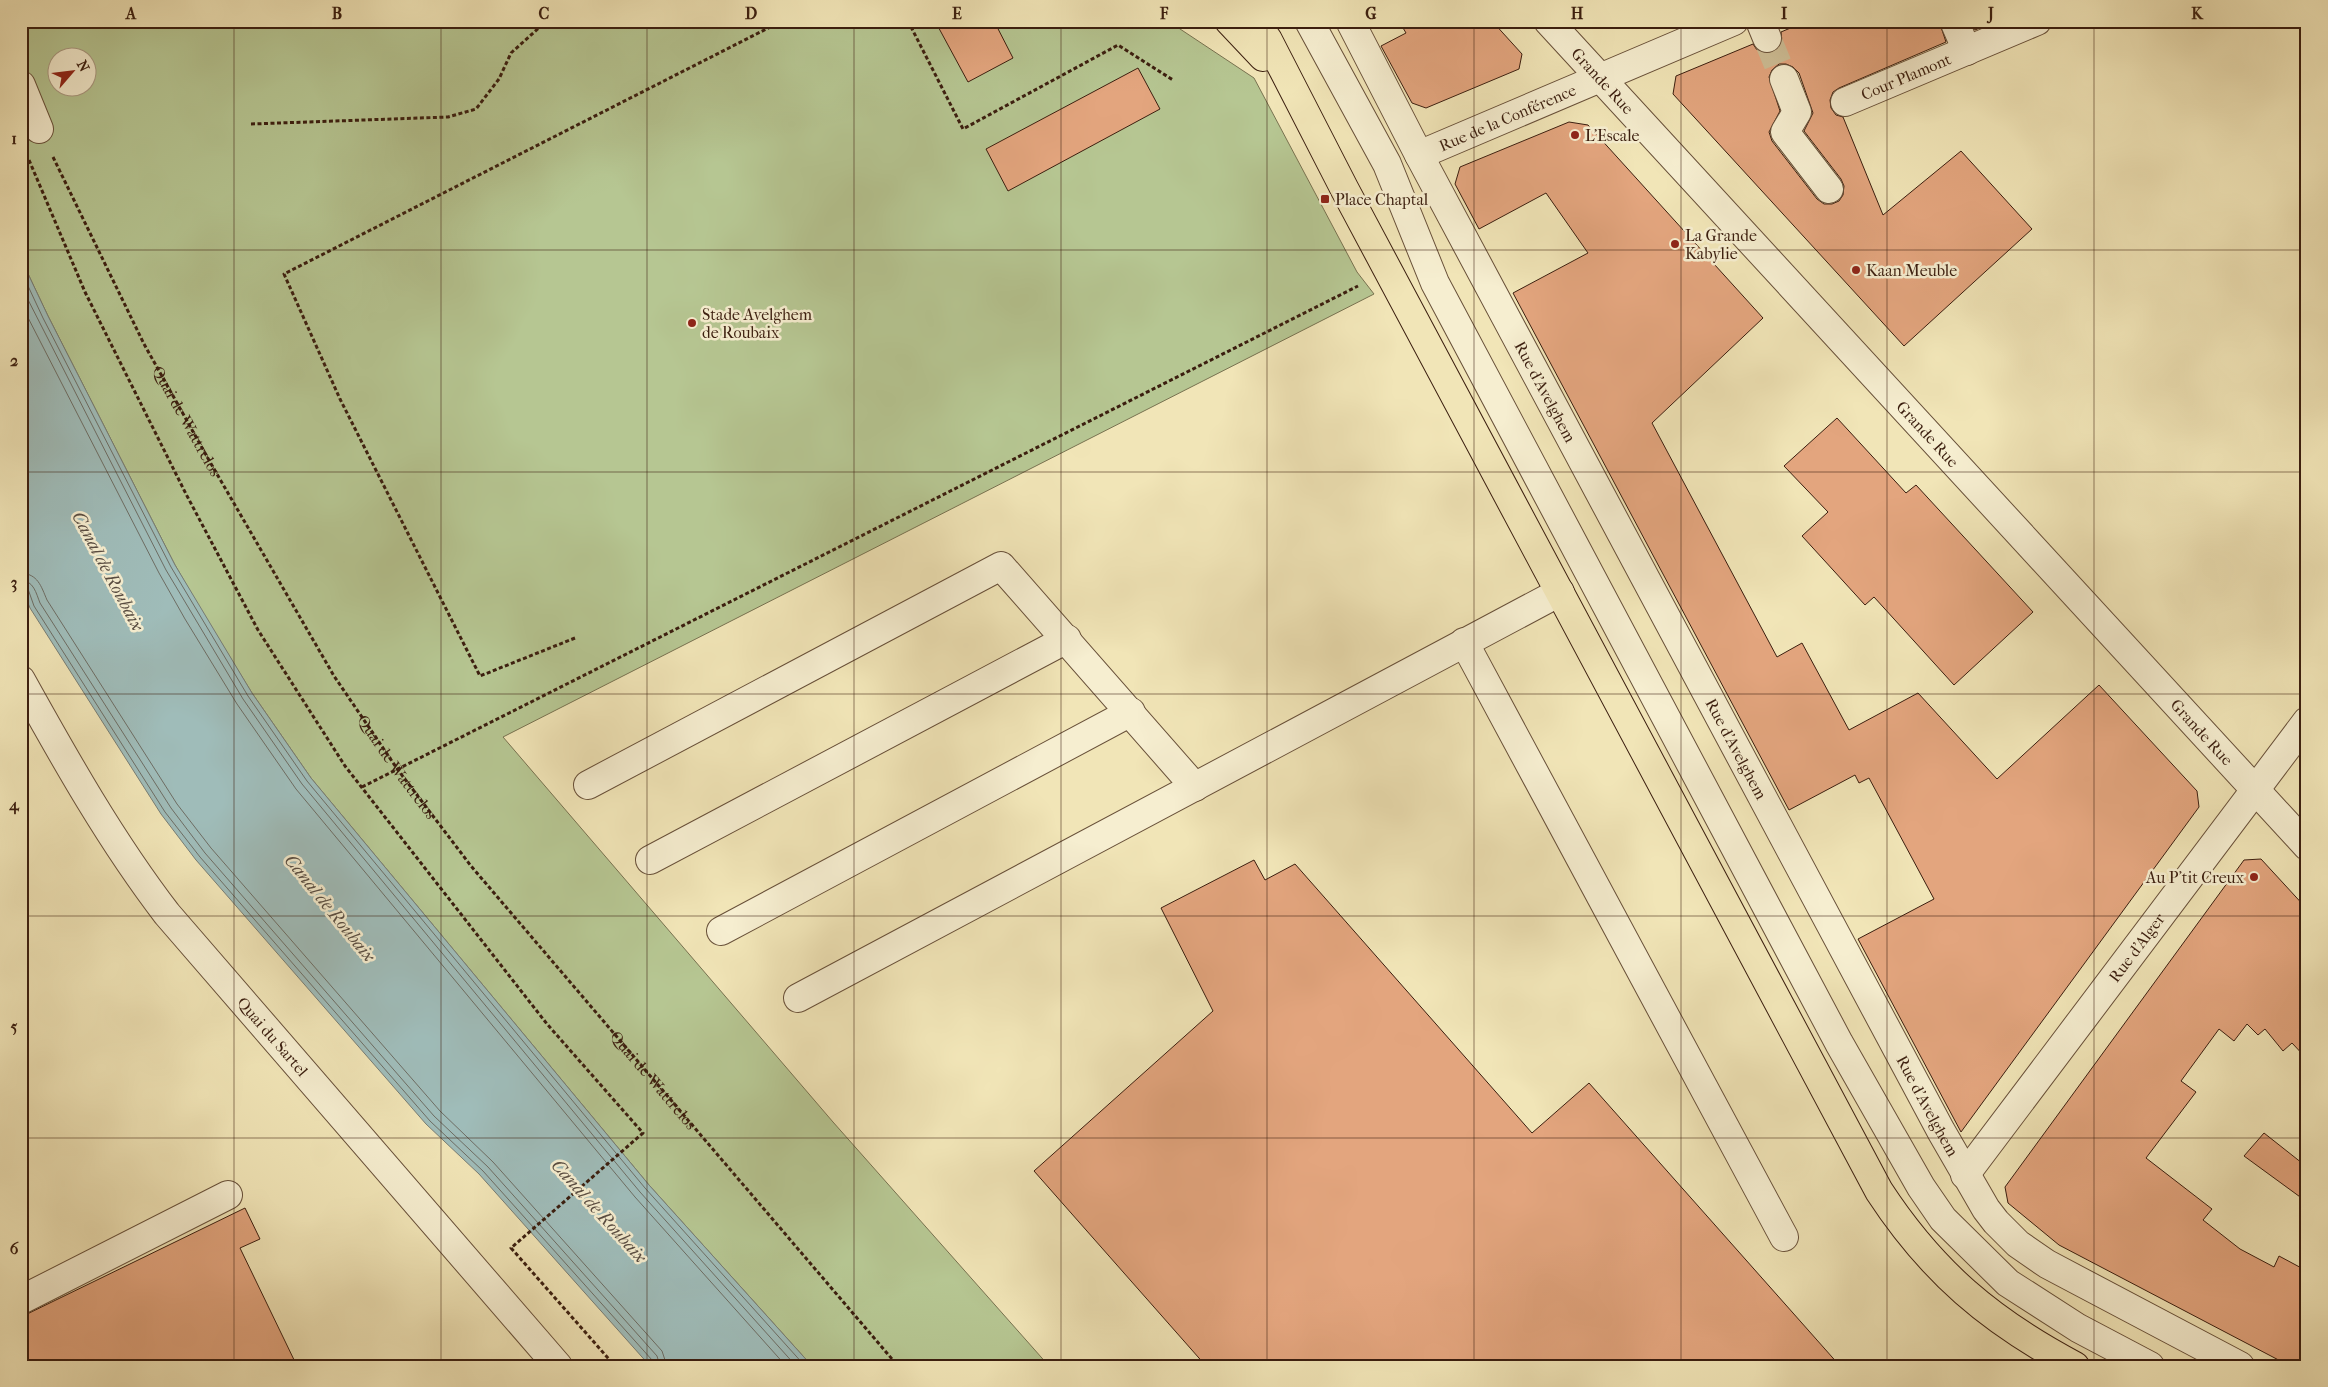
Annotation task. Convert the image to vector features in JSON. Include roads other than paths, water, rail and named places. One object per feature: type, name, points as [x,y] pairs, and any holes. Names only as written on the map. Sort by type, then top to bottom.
[{"type":"main road","points":[[1229,21],[1256,48],[1305,112]]},
{"type":"main road","points":[[1255,21],[1268,40],[1388,272],[1878,1192],[1913,1241],[1963,1292],[2016,1332],[2075,1366]]},
{"type":"street","points":[[1309,21],[1387,164],[1435,282],[1839,1043],[1920,1187],[1943,1219],[2008,1283],[2078,1328],[2150,1366]]},
{"type":"street","name":"Rue d'Avelghem","points":[[1350,21],[1419,155],[1965,1175],[1996,1222],[2030,1253],[2130,1309],[2240,1366]]},
{"type":"street","name":"Grande Rue","points":[[1548,21],[2307,846]]},
{"type":"street","name":"Rue de la Conférence","points":[[1419,155],[1734,21]]},
{"type":"street","name":"Cour Plamont","points":[[1954,21],[1967,51]]},
{"type":"street","name":"Cour Plamont","points":[[1845,102],[2037,21]]},
{"type":"street","points":[[1784,79],[1797,112],[1784,132],[1829,189]]},
{"type":"street","points":[[21,85],[39,129]]},
{"type":"street","points":[[588,785],[1001,566],[1131,712],[1194,787]]},
{"type":"street","points":[[798,998],[1560,592]]},
{"type":"street","points":[[650,860],[1067,640]]},
{"type":"street","points":[[1464,642],[1784,1237]]},
{"type":"street","name":"Quai du Sartel","points":[[21,680],[122,853],[167,914],[558,1366]]},
{"type":"street","points":[[721,931],[1131,712]]},
{"type":"street","name":"Rue d'Alger","points":[[1965,1175],[2307,720]]},
{"type":"street","points":[[21,1300],[228,1196]]},
{"type":"water","name":"Canal de Roubaix","points":[[21,259],[48,316],[175,565],[252,693],[311,778],[649,1185],[812,1366],[650,1366],[479,1174],[426,1124],[196,860],[161,814],[30,608],[21,586]]},
{"type":"tunnel","points":[[1767,38],[1784,79]]},
{"type":"place","name":"L'Escale","points":[[1575,135]]},
{"type":"place","name":"Place Chaptal","points":[[1325,199]]},
{"type":"place","name":"La Grande Kabylie","points":[[1675,244]]},
{"type":"place","name":"Kaan Meuble","points":[[1856,270]]},
{"type":"place","name":"Stade Avelghem de Roubaix","points":[[692,323]]},
{"type":"place","name":"Au P'tit Creux","points":[[2254,877]]}]
